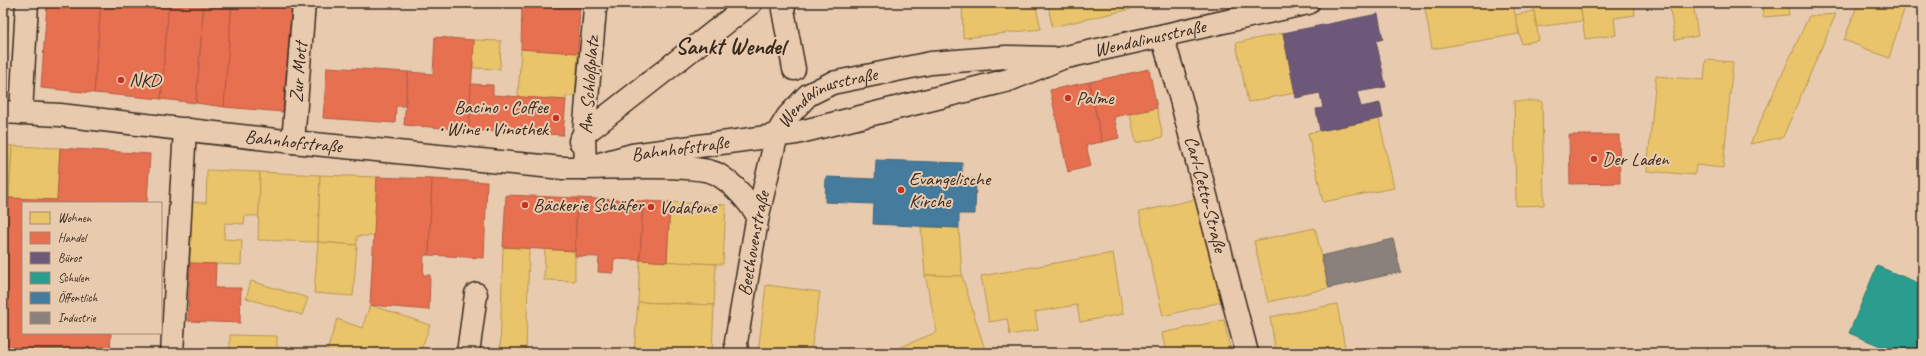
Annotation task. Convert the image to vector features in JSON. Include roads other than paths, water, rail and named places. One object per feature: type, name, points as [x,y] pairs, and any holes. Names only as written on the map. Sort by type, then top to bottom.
[{"type":"street","points":[[12,112],[27,3]]},
{"type":"street","name":"Zur Mott","points":[[293,142],[304,3]]},
{"type":"street","name":"Am Schloßplatz","points":[[585,168],[584,134],[595,9],[597,3]]},
{"type":"street","points":[[563,168],[584,134],[751,3]]},
{"type":"street","points":[[784,3],[783,10],[794,69]]},
{"type":"street","name":"Wendalinusstraße","points":[[777,134],[796,133],[1009,80],[1062,58],[1308,3]]},
{"type":"street","name":"Carl-Cetto-Straße","points":[[1162,36],[1179,92],[1247,353]]},
{"type":"street","name":"Wendalinusstraße","points":[[777,134],[788,116],[808,95],[832,83],[931,63],[1006,57],[1062,58]]},
{"type":"street","name":"Bahnhofstraße","points":[[12,112],[60,115],[293,142],[563,168],[685,168],[716,173],[737,188],[758,215]]},
{"type":"street","points":[[172,353],[184,129]]},
{"type":"street","name":"Bahnhofstraße","points":[[585,168],[632,155],[777,134]]},
{"type":"street","name":"Beethovenstraße","points":[[737,353],[736,342],[758,215],[777,134]]},
{"type":"street","points":[[468,353],[476,294]]},
{"type":"place","name":"NKD","points":[[121,80]]},
{"type":"place","name":"Palme","points":[[1068,98]]},
{"type":"place","name":"Bacino • Coffee • Wine • Vinothek","points":[[556,118]]},
{"type":"place","name":"Der Laden","points":[[1594,159]]},
{"type":"place","name":"Evangelische Kirche","points":[[901,190]]},
{"type":"place","name":"Bäckerie Schäfer","points":[[525,205]]},
{"type":"place","name":"Vodafone","points":[[651,207]]},
{"type":"district","name":"Sankt Wendel","points":[[730,46]]}]
